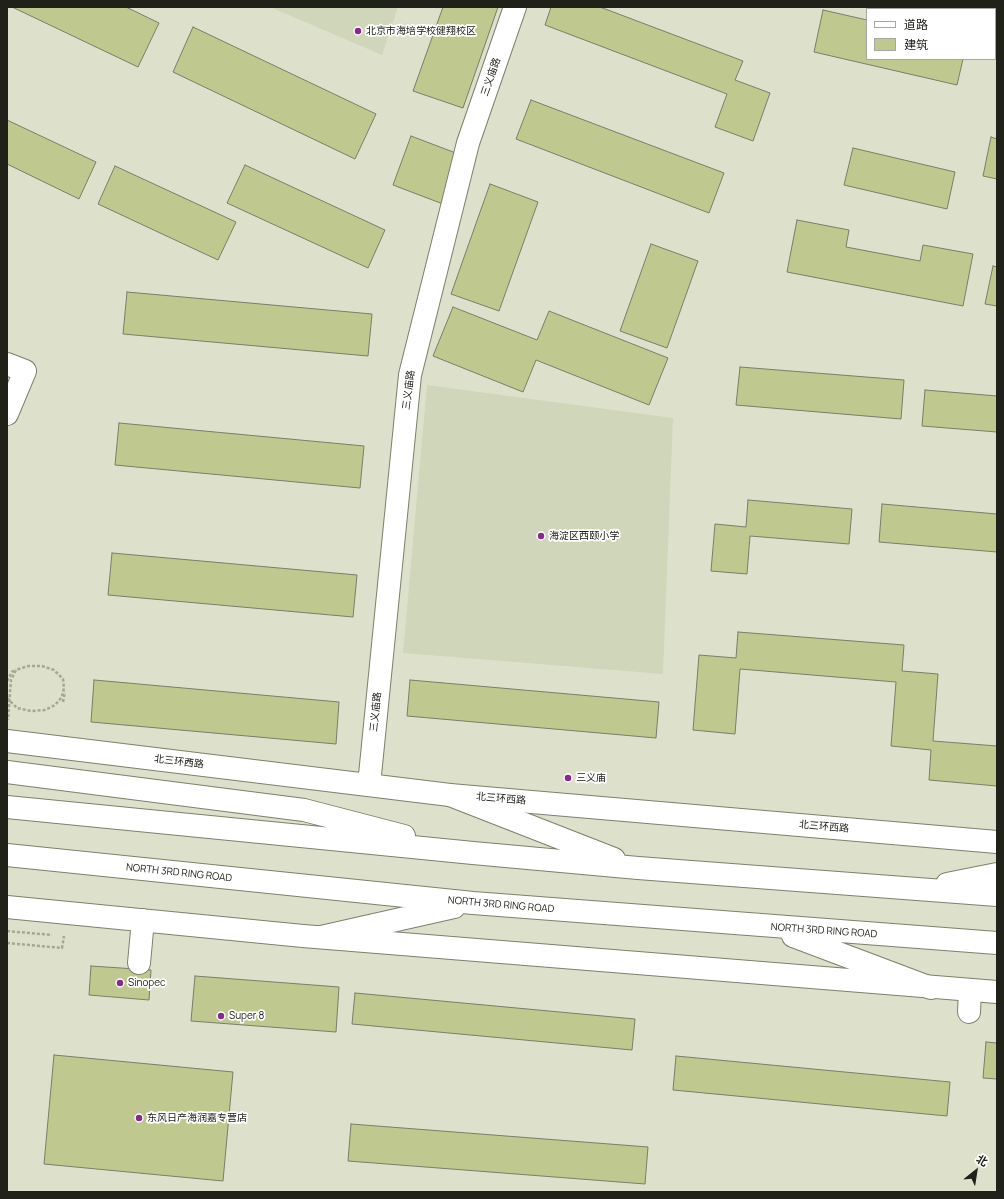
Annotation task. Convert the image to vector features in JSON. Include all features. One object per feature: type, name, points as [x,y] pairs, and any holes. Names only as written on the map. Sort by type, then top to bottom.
[{"type":"main road","name":"三义庙路","points":[[369,785],[410,375],[468,144],[515,7]]},
{"type":"main road","points":[[7,413],[16,367]]},
{"type":"main road","name":"北三环西路","points":[[8,733],[369,785],[450,795],[997,842]]},
{"type":"main road","points":[[7,772],[304,810],[473,853]]},
{"type":"main road","points":[[450,795],[638,868]]},
{"type":"main road","points":[[7,807],[638,868],[997,895]]},
{"type":"main road","name":"NORTH 3RD RING ROAD","points":[[7,855],[472,903],[997,944]]},
{"type":"main road","points":[[922,889],[997,874]]},
{"type":"main road","points":[[321,937],[472,903]]},
{"type":"main road","points":[[7,907],[321,937],[931,988],[997,992]]},
{"type":"main road","points":[[139,963],[143,920]]},
{"type":"main road","points":[[769,927],[931,988]]},
{"type":"main road","points":[[969,1012],[970,990]]},
{"type":"path","points":[[7,681],[12,672],[22,666],[35,664],[48,666],[60,674],[65,683],[63,702]]},
{"type":"path","points":[[7,698],[12,703],[17,708],[31,711],[45,710],[55,705],[62,697],[64,688],[63,679],[54,670],[42,666],[28,666],[16,670],[11,680],[10,695],[10,702],[8,733]]},
{"type":"path","points":[[7,943],[62,948],[64,936]]},
{"type":"shaded area","name":"北京市海培学校健翔校区","points":[[270,7],[398,7],[382,55]]},
{"type":"shaded area","name":"海淀区西颐小学","points":[[427,385],[673,418],[663,674],[403,653]]},
{"type":"building","points":[[12,7],[126,7],[159,23],[138,67]]},
{"type":"building","points":[[443,7],[498,7],[463,108],[413,91]]},
{"type":"building","points":[[551,7],[600,7],[743,61],[735,80],[770,93],[753,141],[715,127],[727,94],[545,25]]},
{"type":"building","points":[[823,10],[866,20],[866,60],[963,60],[957,85],[814,52]]},
{"type":"building","points":[[193,27],[376,114],[355,159],[173,72]]},
{"type":"building","points":[[531,100],[724,173],[709,213],[516,139]]},
{"type":"building","points":[[7,120],[96,162],[79,199],[7,164]]},
{"type":"building","points":[[411,136],[461,155],[443,204],[393,185]]},
{"type":"building","points":[[991,137],[997,139],[997,179],[983,176]]},
{"type":"building","points":[[853,148],[955,172],[947,209],[844,185]]},
{"type":"building","points":[[245,165],[385,230],[368,268],[227,203]]},
{"type":"building","points":[[115,166],[236,222],[218,260],[98,204]]},
{"type":"building","points":[[490,184],[538,202],[499,311],[451,294]]},
{"type":"building","points":[[797,220],[849,230],[846,247],[920,261],[923,245],[973,254],[963,306],[787,272]]},
{"type":"building","points":[[651,244],[698,261],[667,348],[620,331]]},
{"type":"building","points":[[993,266],[997,267],[997,306],[985,304]]},
{"type":"building","points":[[127,292],[372,314],[368,356],[123,334]]},
{"type":"building","points":[[453,307],[537,340],[549,311],[668,358],[649,405],[536,360],[523,392],[433,356]]},
{"type":"building","points":[[740,367],[904,380],[901,419],[736,405]]},
{"type":"building","points":[[925,390],[997,396],[997,432],[922,426]]},
{"type":"building","points":[[119,423],[364,446],[360,488],[115,465]]},
{"type":"building","points":[[748,500],[852,509],[849,544],[750,536],[747,574],[711,571],[715,524],[746,527]]},
{"type":"building","points":[[882,504],[997,514],[997,552],[879,542]]},
{"type":"building","points":[[112,553],[357,575],[353,617],[108,595]]},
{"type":"building","points":[[738,632],[904,645],[902,671],[938,674],[933,741],[997,746],[997,786],[929,780],[931,750],[891,746],[896,682],[740,669],[735,734],[693,730],[699,655],[736,658]]},
{"type":"building","points":[[94,680],[339,702],[336,744],[91,722]]},
{"type":"building","points":[[410,680],[659,702],[656,738],[407,716]]},
{"type":"building","name":"Sinopec","points":[[91,966],[151,970],[149,1000],[89,995]]},
{"type":"building","points":[[195,976],[339,987],[336,1032],[191,1021]]},
{"type":"building","points":[[355,993],[635,1019],[632,1050],[352,1024]]},
{"type":"building","points":[[986,1042],[997,1043],[997,1079],[983,1078]]},
{"type":"building","name":"东风日产海润嘉专营店","points":[[54,1055],[233,1072],[223,1181],[44,1164]]},
{"type":"building","points":[[676,1056],[950,1082],[947,1116],[673,1090]]},
{"type":"building","points":[[351,1124],[648,1147],[645,1184],[348,1161]]},
{"type":"place","name":"北京市海培学校健翔校区","points":[[358,31]]},
{"type":"place","name":"海淀区西颐小学","points":[[541,536]]},
{"type":"place","name":"三义庙","points":[[568,778]]},
{"type":"place","name":"Sinopec","points":[[120,983]]},
{"type":"place","name":"Super 8","points":[[221,1016]]},
{"type":"place","name":"东风日产海润嘉专营店","points":[[139,1118]]}]
